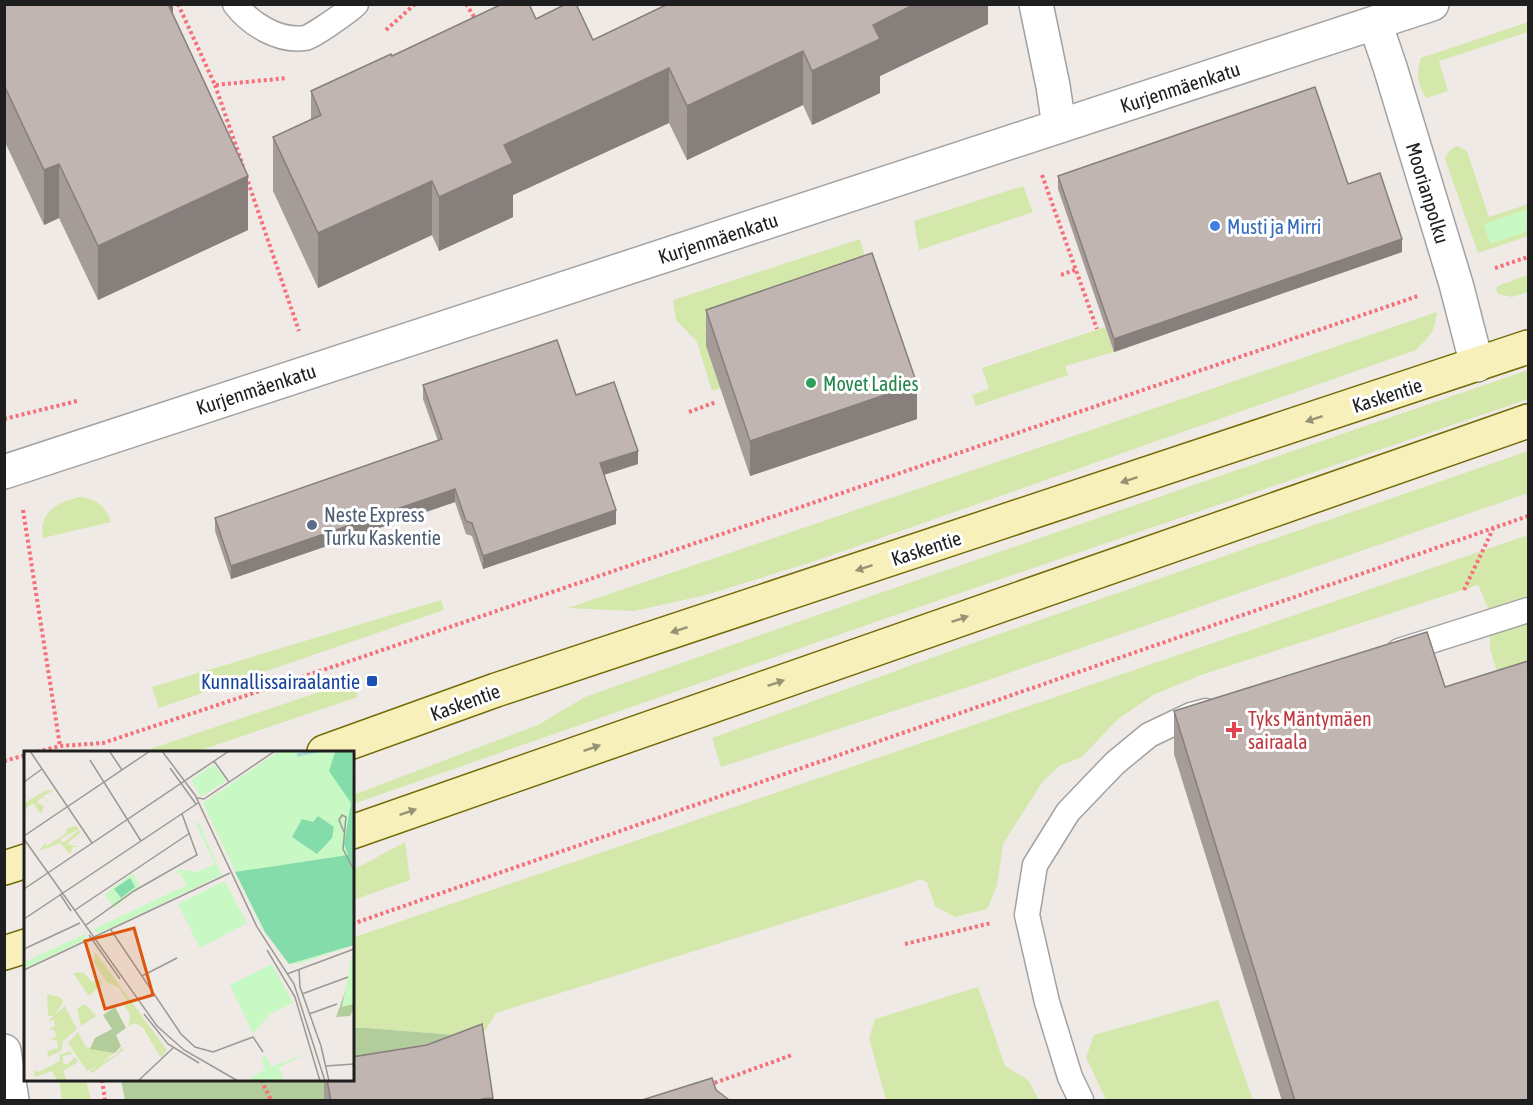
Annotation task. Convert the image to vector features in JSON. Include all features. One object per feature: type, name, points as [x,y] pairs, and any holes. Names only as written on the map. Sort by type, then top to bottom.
[{"type":"main road","name":"Kaskentie","points":[[329,751],[496,690],[1528,347]]},
{"type":"main road","points":[[354,831],[1528,420]]},
{"type":"main road","points":[[4,868],[24,862]]},
{"type":"main road","points":[[4,953],[24,947]]},
{"type":"street","points":[[1036,4],[1059,126]]},
{"type":"street","name":"Kurjenmäenkatu","points":[[4,472],[1431,5]]},
{"type":"street","name":"Moorianpolku","points":[[1375,23],[1456,284],[1477,365]]},
{"type":"street","points":[[4,1051],[12,1101]]},
{"type":"lane","points":[[235,4],[264,30],[283,38],[306,38],[356,4]]},
{"type":"lane","points":[[1381,657],[1528,610]]},
{"type":"lane","points":[[1081,1101],[1070,1077],[1047,1002],[1027,915],[1035,866],[1068,812],[1115,763],[1149,735],[1191,716],[1224,705]]},
{"type":"path","points":[[466,4],[481,27]]},
{"type":"path","points":[[215,85],[301,337]]},
{"type":"path","points":[[1041,172],[1097,329]]},
{"type":"path","points":[[44,751],[60,746],[104,743],[1456,284],[1528,257]]},
{"type":"path","points":[[1062,275],[1075,270]]},
{"type":"path","points":[[689,412],[716,402]]},
{"type":"path","points":[[23,508],[60,746]]},
{"type":"path","points":[[354,923],[1528,516]]},
{"type":"path","points":[[1459,632],[1458,606],[1494,528]]},
{"type":"path","points":[[4,761],[24,756]]},
{"type":"path","points":[[904,944],[1027,915]]},
{"type":"path","points":[[708,1085],[792,1055]]},
{"type":"path","points":[[102,1081],[105,1101]]},
{"type":"path","points":[[261,1081],[271,1101]]},
{"type":"green space","points":[[1528,22],[1528,32],[1439,61],[1448,91],[1426,98],[1418,78],[1421,58]]},
{"type":"green space","points":[[1457,146],[1467,151],[1489,217],[1528,204],[1528,236],[1478,253],[1445,159],[1447,154]]},
{"type":"green space","points":[[1023,186],[1033,212],[919,250],[914,221]]},
{"type":"green space","points":[[1528,209],[1528,231],[1490,244],[1484,224]]},
{"type":"green space","points":[[860,239],[865,257],[720,388],[712,391],[697,342],[676,320],[673,300]]},
{"type":"green space","points":[[1528,275],[1528,292],[1512,297],[1498,294],[1496,290],[1500,285]]},
{"type":"green space","points":[[1437,312],[1431,333],[1416,350],[818,560],[706,595],[634,611],[568,608]]},
{"type":"green space","points":[[1105,327],[1114,352],[1065,366],[1068,375],[976,406],[972,395],[989,389],[982,368]]},
{"type":"green space","points":[[1528,370],[1528,399],[884,619],[354,804],[354,795],[538,725],[585,697]]},
{"type":"green space","points":[[1528,451],[1528,493],[974,685],[721,767],[712,738],[956,649]]},
{"type":"green space","points":[[85,497],[99,504],[111,522],[43,538],[43,522],[51,510],[63,502]]},
{"type":"green space","points":[[1528,535],[1528,698],[1507,704],[1490,649],[1489,610],[1478,585],[1201,675],[1153,695],[1117,720],[1082,757],[1059,766],[1043,781],[1003,844],[997,886],[987,909],[955,917],[935,906],[927,882],[920,879],[496,1013],[481,1037],[354,1028],[354,937]]},
{"type":"green space","points":[[441,600],[444,610],[159,708],[152,687]]},
{"type":"green space","points":[[352,681],[358,697],[198,751],[144,751]]},
{"type":"green space","points":[[405,842],[410,880],[354,900],[354,869]]},
{"type":"green space","points":[[978,987],[1005,1066],[1028,1080],[1039,1100],[886,1100],[869,1038],[875,1019]]},
{"type":"green space","points":[[1218,1000],[1253,1100],[1106,1100],[1086,1057],[1094,1035]]},
{"type":"green space","points":[[354,1028],[481,1037],[391,1100],[125,1100],[121,1081],[354,1081]]},
{"type":"green space","points":[[59,1081],[86,1081],[91,1100],[62,1100]]},
{"type":"building","points":[[4,4],[168,4],[248,176],[98,246],[59,164],[44,170],[4,85]]},
{"type":"building","points":[[502,4],[529,4],[536,19],[566,4],[576,4],[593,40],[668,4],[915,4],[873,25],[880,39],[812,71],[803,51],[687,106],[669,68],[504,145],[513,163],[439,197],[432,181],[318,233],[273,137],[321,115],[311,91]]},
{"type":"building","points":[[1315,87],[1348,184],[1380,173],[1402,239],[1114,339],[1058,176]]},
{"type":"building","points":[[872,253],[917,384],[750,441],[706,310]]},
{"type":"building","points":[[557,340],[576,395],[614,382],[638,451],[600,463],[616,510],[483,556],[472,523],[466,521],[455,489],[231,566],[215,518],[442,439],[423,385]]},
{"type":"building","points":[[1427,632],[1445,687],[1528,661],[1528,1101],[1295,1101],[1174,711]]},
{"type":"building","points":[[482,1024],[493,1098],[482,1099],[482,1101],[331,1101],[327,1081],[354,1081],[354,1057],[427,1045]]},
{"type":"building","points":[[712,1078],[716,1090],[728,1101],[639,1101]]},
{"type":"place","name":"Musti ja Mirri","points":[[1215,226]]},
{"type":"place","name":"Movet Ladies","points":[[811,383]]},
{"type":"place","name":"Neste Express Turku Kaskentie","points":[[312,525]]},
{"type":"place","name":"Kunnallissairaalantie","points":[[372,681]]},
{"type":"place","name":"Tyks Mäntymäen sairaala","points":[[1234,730]]}]
